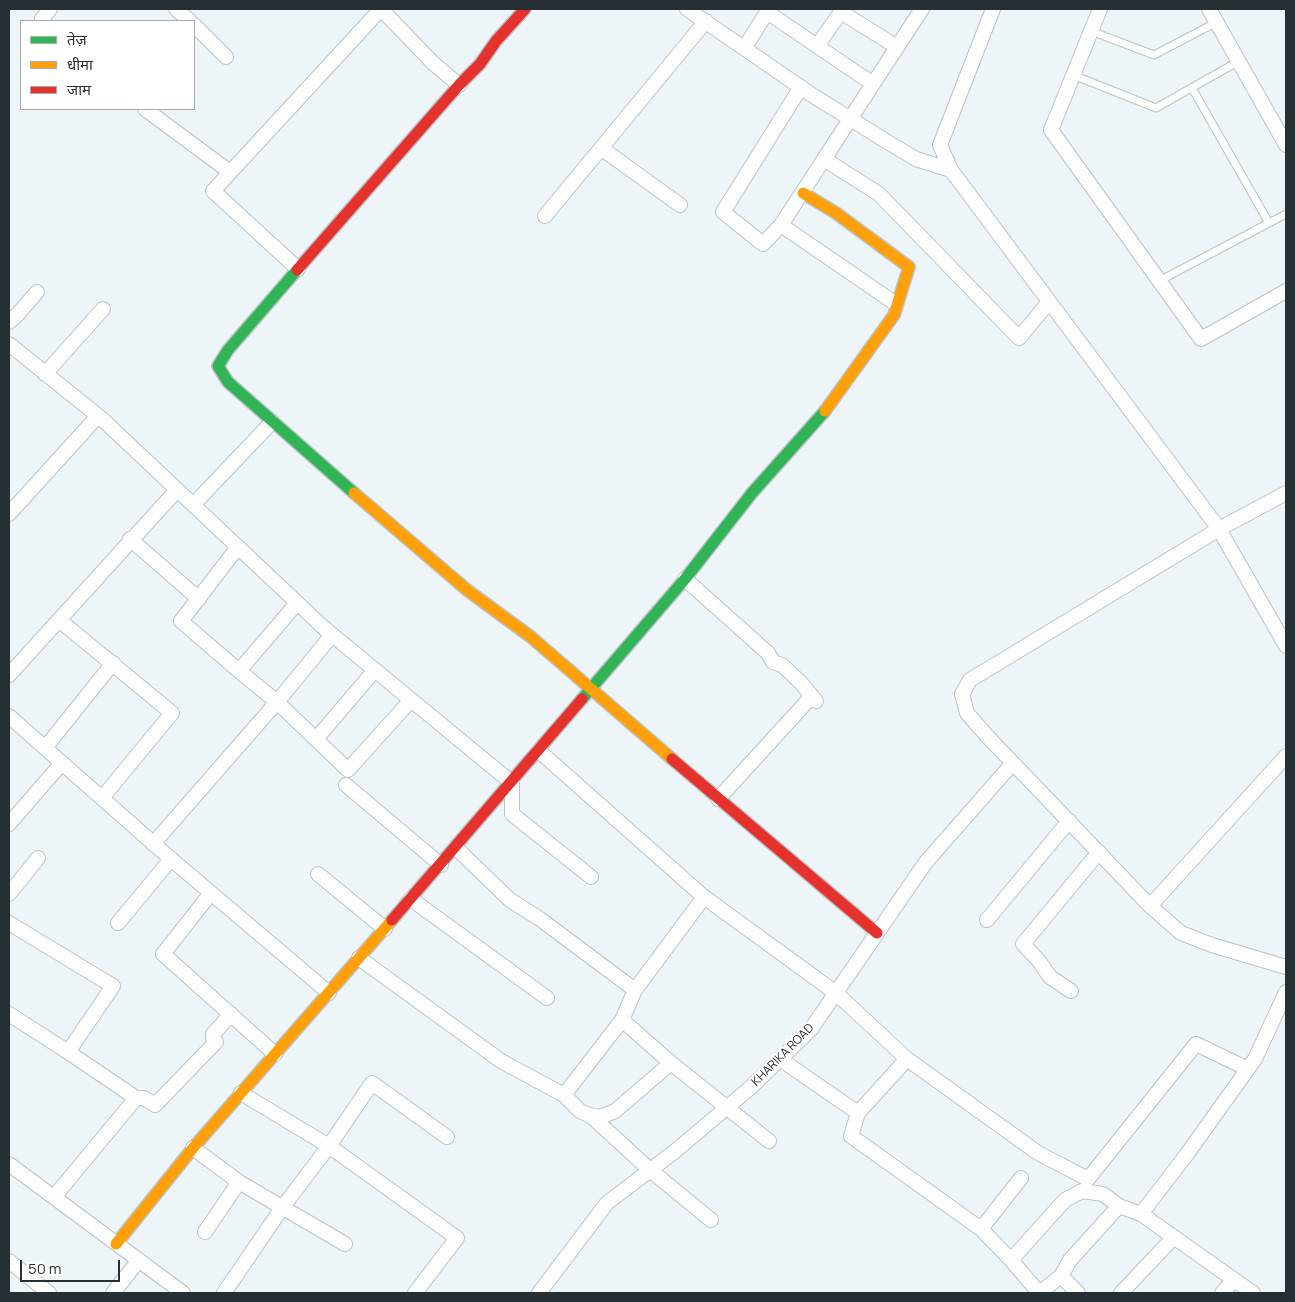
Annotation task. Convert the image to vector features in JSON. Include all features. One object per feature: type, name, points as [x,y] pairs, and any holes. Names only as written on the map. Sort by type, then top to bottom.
[{"type":"street","points":[[43,20],[42,18],[50,9]]},
{"type":"street","points":[[176,9],[189,20]]},
{"type":"street","points":[[298,270],[213,191],[381,9],[433,63],[459,85]]},
{"type":"street","points":[[525,9],[496,41],[480,64],[459,85],[228,350],[218,366],[228,382],[272,422],[467,590],[531,637],[718,799],[877,933]]},
{"type":"street","points":[[687,9],[851,120],[916,159],[950,170]]},
{"type":"street","points":[[993,9],[940,145],[950,170],[1219,529],[1281,623],[1286,646]]},
{"type":"street","points":[[1100,9],[1051,130],[1201,339],[1286,292]]},
{"type":"street","points":[[1209,9],[1286,145]]},
{"type":"street","points":[[745,47],[768,10],[873,84]]},
{"type":"street","points":[[818,46],[842,10],[897,47]]},
{"type":"street","points":[[801,87],[723,212],[763,244],[781,226],[804,193],[919,10]]},
{"type":"street","points":[[546,216],[706,21]]},
{"type":"street","points":[[195,26],[226,57]]},
{"type":"street","points":[[147,110],[230,172]]},
{"type":"street","points":[[602,148],[680,204]]},
{"type":"street","points":[[824,159],[879,194],[1019,338],[1049,302]]},
{"type":"street","points":[[116,1244],[193,1148],[456,848],[685,579],[752,492],[829,406],[894,315],[909,267],[836,213],[804,193]]},
{"type":"street","points":[[781,226],[896,304]]},
{"type":"street","points":[[9,322],[37,292]]},
{"type":"street","points":[[45,374],[102,309]]},
{"type":"street","points":[[9,344],[98,416],[332,635],[512,783]]},
{"type":"street","points":[[9,514],[98,416]]},
{"type":"street","points":[[193,505],[272,422]]},
{"type":"street","points":[[9,675],[130,539],[177,490]]},
{"type":"street","points":[[1286,493],[1219,529],[970,680],[962,694],[967,713],[1013,763],[1150,906],[1182,933],[1212,945],[1286,967]]},
{"type":"street","points":[[130,539],[199,598]]},
{"type":"street","points":[[238,547],[181,621],[277,702],[348,770],[411,700]]},
{"type":"street","points":[[685,579],[768,653],[773,662],[782,665],[814,698],[718,799]]},
{"type":"street","points":[[239,671],[297,603]]},
{"type":"street","points":[[59,620],[172,713],[102,798]]},
{"type":"street","points":[[153,844],[277,702],[332,635]]},
{"type":"street","points":[[45,748],[113,663]]},
{"type":"street","points":[[316,739],[375,670]]},
{"type":"street","points":[[10,719],[328,993]]},
{"type":"street","points":[[539,751],[704,896],[836,993],[907,1059],[1038,1153],[1088,1178],[1196,1044],[1248,1069]]},
{"type":"street","points":[[1150,906],[1286,756]]},
{"type":"street","points":[[9,824],[62,763]]},
{"type":"street","name":"KHARIKA ROAD","points":[[539,1293],[607,1203],[727,1107],[811,1030],[926,862],[1013,763]]},
{"type":"street","points":[[512,783],[512,814],[591,878]]},
{"type":"street","points":[[346,785],[441,865]]},
{"type":"street","points":[[987,920],[1069,821]]},
{"type":"street","points":[[456,848],[510,900],[540,919],[635,990]]},
{"type":"street","points":[[1071,991],[1050,977],[1039,961],[1023,944],[1099,852]]},
{"type":"street","points":[[9,894],[38,858]]},
{"type":"street","points":[[118,923],[171,859]]},
{"type":"street","points":[[318,874],[385,929]]},
{"type":"street","points":[[211,893],[163,954],[275,1054]]},
{"type":"street","points":[[564,1095],[622,1020],[635,990],[704,896]]},
{"type":"street","points":[[411,899],[547,998]]},
{"type":"street","points":[[9,923],[113,986],[68,1052]]},
{"type":"street","points":[[359,958],[501,1062],[564,1095],[580,1111],[589,1115],[600,1117],[615,1111],[670,1062]]},
{"type":"street","points":[[1141,1214],[1187,1154],[1255,1059],[1286,992]]},
{"type":"street","points":[[9,1014],[136,1098],[144,1098],[155,1105],[216,1042],[213,1034],[231,1014]]},
{"type":"street","points":[[622,1020],[670,1062],[769,1141]]},
{"type":"street","points":[[780,1059],[858,1113]]},
{"type":"street","points":[[907,1059],[858,1113],[851,1136],[981,1229],[1035,1288],[1043,1292],[1061,1276],[1070,1260],[1119,1206]]},
{"type":"street","points":[[224,1293],[282,1208],[329,1146],[372,1083],[447,1137]]},
{"type":"street","points":[[241,1093],[329,1146],[457,1238],[415,1293]]},
{"type":"street","points":[[54,1197],[136,1098]]},
{"type":"street","points":[[589,1115],[650,1170],[711,1220]]},
{"type":"street","points":[[193,1148],[239,1182],[345,1244]]},
{"type":"street","points":[[9,1164],[183,1293]]},
{"type":"street","points":[[981,1229],[1021,1178]]},
{"type":"street","points":[[205,1232],[239,1182]]},
{"type":"street","points":[[1011,1260],[1065,1200],[1082,1191],[1103,1194],[1119,1206],[1141,1214],[1252,1293]]},
{"type":"street","points":[[1121,1293],[1174,1237]]},
{"type":"street","points":[[113,1293],[139,1260]]},
{"type":"street","points":[[9,1261],[49,1293]]},
{"type":"street","points":[[1061,1276],[1078,1293]]},
{"type":"street","points":[[1222,1293],[1234,1280]]},
{"type":"lane","points":[[1091,31],[1154,55],[1217,22]]},
{"type":"lane","points":[[1073,75],[1156,108],[1239,61]]},
{"type":"lane","points":[[1192,88],[1269,223]]},
{"type":"lane","points":[[1159,281],[1286,214]]},
{"type":"traffic: fast","points":[[297,270],[228,350],[218,366],[228,382],[354,493]]},
{"type":"traffic: fast","points":[[582,699],[685,579],[752,493],[825,411]]},
{"type":"traffic: slow","points":[[803,193],[836,213],[909,267],[894,315],[825,411]]},
{"type":"traffic: slow","points":[[354,493],[467,590],[531,637],[672,759]]},
{"type":"traffic: slow","points":[[116,1244],[193,1148],[392,920]]},
{"type":"traffic: jam","points":[[297,270],[459,85],[480,64],[496,41],[525,9]]},
{"type":"traffic: jam","points":[[392,920],[582,699]]},
{"type":"traffic: jam","points":[[672,759],[877,933]]}]
